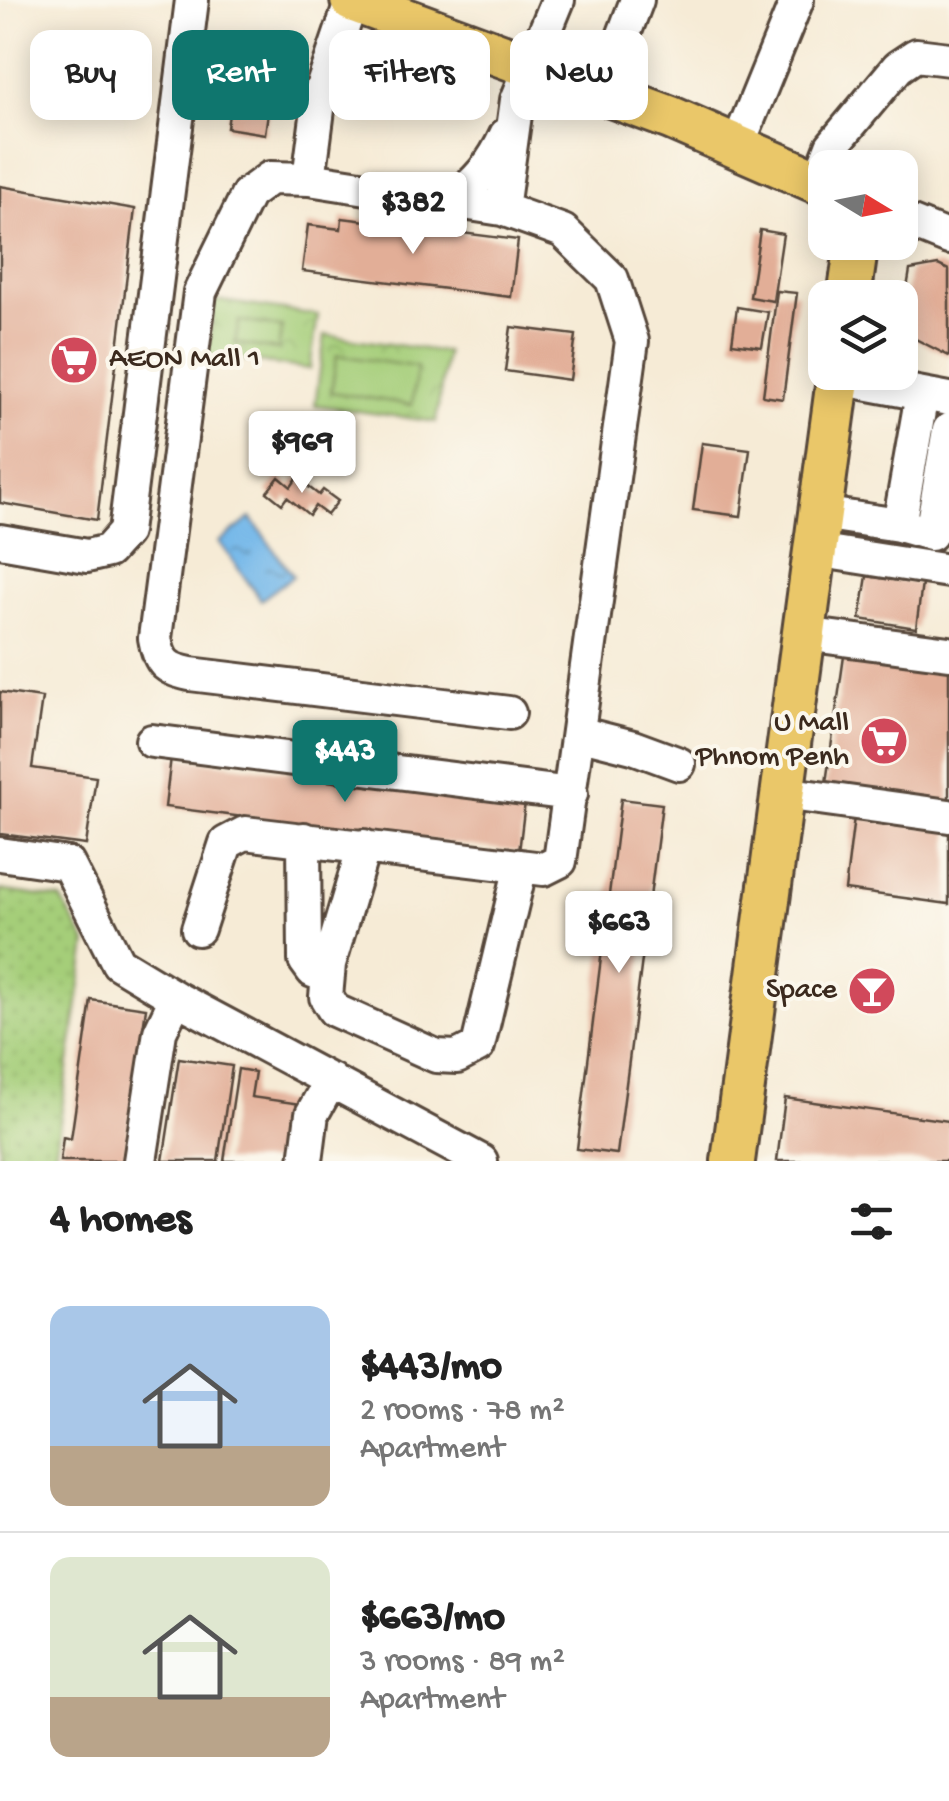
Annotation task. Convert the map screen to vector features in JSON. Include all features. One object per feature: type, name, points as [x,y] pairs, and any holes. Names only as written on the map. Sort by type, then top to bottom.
[{"type":"main road","points":[[352,0],[405,9],[510,57]]},
{"type":"main road","points":[[648,110],[808,178]]},
{"type":"main road","points":[[733,1161],[837,390]]},
{"type":"street","points":[[0,542],[87,556],[108,551],[125,532],[192,0]]},
{"type":"street","points":[[309,179],[320,94],[352,0]]},
{"type":"street","points":[[545,30],[558,0]]},
{"type":"street","points":[[737,146],[798,0]]},
{"type":"street","points":[[624,30],[634,1]]},
{"type":"street","points":[[831,150],[898,67],[916,55],[949,59]]},
{"type":"street","points":[[452,202],[475,184],[495,159],[514,120]]},
{"type":"street","points":[[502,208],[515,120]]},
{"type":"street","points":[[198,929],[226,844],[245,833],[544,869],[560,861],[632,341],[612,279],[563,231],[502,208],[309,179],[270,178],[248,194],[200,292],[155,638],[159,660],[170,670],[190,674],[509,713]]},
{"type":"street","points":[[918,225],[949,238]]},
{"type":"street","points":[[908,390],[935,396],[926,535]]},
{"type":"street","points":[[926,535],[949,430]]},
{"type":"street","points":[[818,532],[926,535]]},
{"type":"street","points":[[818,532],[949,571]]},
{"type":"street","points":[[804,634],[949,653]]},
{"type":"street","points":[[578,733],[633,746],[679,764]]},
{"type":"street","points":[[152,741],[571,794]]},
{"type":"street","points":[[783,793],[949,816]]},
{"type":"street","points":[[304,839],[305,960],[313,971],[328,976]]},
{"type":"street","points":[[364,846],[328,976],[326,997],[334,1010],[436,1056],[458,1058],[478,1046],[521,866]]},
{"type":"street","points":[[0,854],[68,864],[118,962],[176,998],[481,1161]]},
{"type":"street","points":[[140,1161],[160,1032],[176,998]]},
{"type":"street","points":[[306,1161],[312,1114],[331,1080]]},
{"type":"green space","points":[[215,300],[318,315],[310,369],[207,355]]},
{"type":"green space","points":[[239,321],[282,327],[278,350],[235,343]]},
{"type":"green space","points":[[325,335],[446,352],[436,422],[315,405]]},
{"type":"green space","points":[[337,355],[417,367],[412,405],[331,392]]},
{"type":"green space","points":[[0,890],[61,899],[87,944],[54,1161],[0,1161]]},
{"type":"water","points":[[251,518],[293,576],[261,600],[219,542]]},
{"type":"building","points":[[228,120],[267,120],[265,134],[227,128]]},
{"type":"building","name":"AEON Mall 1","points":[[0,186],[135,209],[97,520],[0,503]]},
{"type":"building","points":[[342,218],[518,240],[511,297],[302,271],[308,225],[341,229]]},
{"type":"building","points":[[760,230],[783,234],[773,301],[750,297]]},
{"type":"building","points":[[938,265],[949,270],[949,356],[918,340],[918,280],[908,280],[910,270]]},
{"type":"building","points":[[777,291],[797,293],[783,399],[763,396]]},
{"type":"building","points":[[737,307],[768,312],[762,347],[732,343]]},
{"type":"building","points":[[511,327],[576,335],[570,380],[505,371]]},
{"type":"building","points":[[702,443],[750,449],[741,516],[693,510]]},
{"type":"building","points":[[279,477],[291,487],[297,478],[319,495],[323,490],[338,501],[327,515],[315,506],[309,515],[287,497],[282,504],[267,492]]},
{"type":"building","points":[[867,576],[922,584],[916,628],[860,619]]},
{"type":"building","name":"U Mall Phnom Penh","points":[[845,649],[949,664],[949,814],[824,797]]},
{"type":"building","points":[[0,692],[42,698],[32,768],[96,777],[86,845],[0,834]]},
{"type":"building","points":[[171,757],[525,802],[519,852],[165,807]]},
{"type":"building","points":[[621,799],[662,804],[617,1154],[577,1149]]},
{"type":"building","points":[[854,817],[949,830],[949,904],[845,890]]},
{"type":"building","points":[[91,1000],[146,1008],[124,1161],[60,1161],[63,1137],[71,1139]]},
{"type":"building","points":[[179,1058],[232,1066],[218,1161],[163,1161]]},
{"type":"building","points":[[238,1069],[255,1072],[251,1097],[301,1104],[292,1161],[224,1161]]},
{"type":"building","points":[[785,1098],[949,1121],[949,1161],[777,1161]]},
{"type":"place","name":"AEON Mall 1","points":[[74,360]]},
{"type":"place","name":"U Mall Phnom Penh","points":[[884,741]]},
{"type":"place","name":"Space","points":[[872,991]]}]
